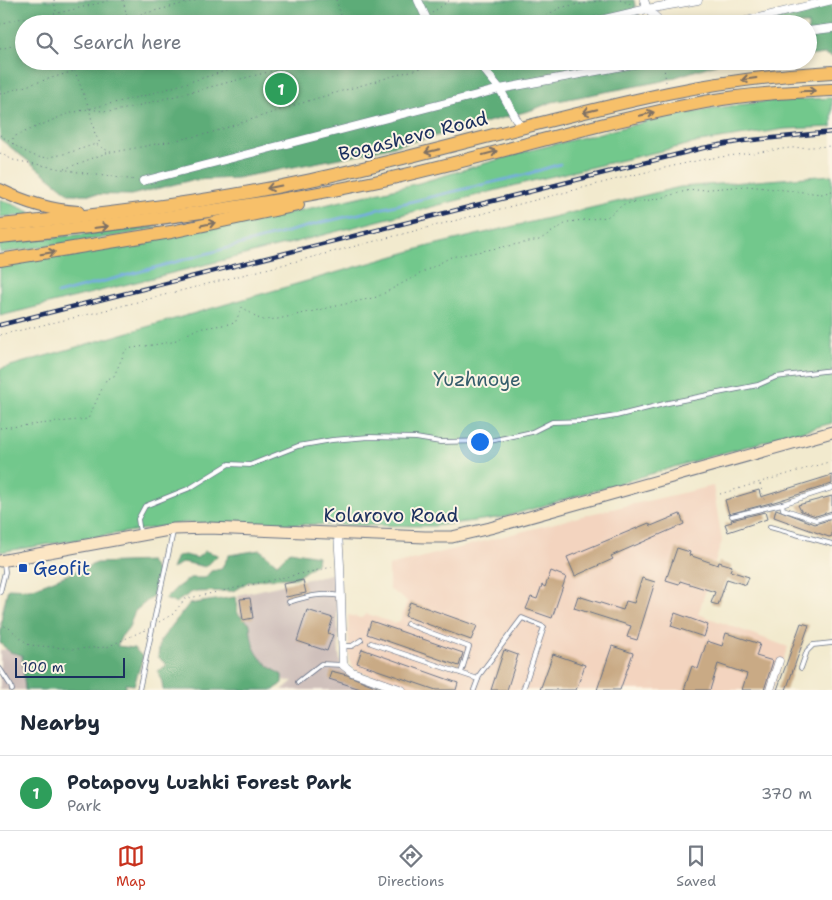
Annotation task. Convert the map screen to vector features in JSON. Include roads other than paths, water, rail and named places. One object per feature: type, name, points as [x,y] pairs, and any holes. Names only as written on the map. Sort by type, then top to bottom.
[{"type":"main road","name":"Bogashevo Road","points":[[0,225],[130,210],[220,197],[302,182],[705,85],[767,76],[832,72]]},
{"type":"main road","name":"Bogashevo Road","points":[[0,237],[170,218],[249,206],[374,182],[534,141],[679,107],[794,91],[832,90]]},
{"type":"main road","points":[[0,260],[130,240],[206,225],[314,201],[374,182]]},
{"type":"main road","points":[[0,190],[26,202],[47,208],[86,212],[130,210]]},
{"type":"main road","name":"Kolarovo Road","points":[[2,560],[140,535],[174,530],[209,528],[452,537],[832,432]]},
{"type":"street","points":[[418,0],[424,15]]},
{"type":"street","points":[[644,0],[647,9],[653,15]]},
{"type":"street","points":[[622,15],[698,0]]},
{"type":"street","points":[[771,15],[832,0]]},
{"type":"street","points":[[817,30],[832,28]]},
{"type":"street","points":[[484,70],[500,89],[521,128]]},
{"type":"street","points":[[143,181],[500,89],[602,70]]},
{"type":"street","points":[[338,534],[343,665],[352,672],[402,690]]},
{"type":"street","points":[[770,690],[779,661]]},
{"type":"lane","points":[[140,535],[138,519],[144,506],[190,488],[229,464],[250,465],[298,446],[332,440],[369,437],[416,438],[440,442],[490,441],[532,432],[552,422],[616,416],[668,403],[758,385],[776,377],[832,370]]},
{"type":"lane","points":[[732,516],[782,504],[832,488]]},
{"type":"lane","points":[[782,504],[783,509],[816,520],[832,515]]},
{"type":"lane","points":[[770,527],[832,544]]},
{"type":"lane","points":[[140,690],[174,530]]},
{"type":"lane","points":[[0,592],[5,572],[2,560]]},
{"type":"lane","points":[[289,602],[312,595],[341,596]]},
{"type":"lane","points":[[474,690],[480,674],[522,618],[544,627],[523,690]]},
{"type":"lane","points":[[406,624],[469,647],[461,674]]},
{"type":"lane","points":[[343,646],[352,646],[361,640]]},
{"type":"lane","points":[[801,668],[807,651],[813,645],[832,643]]},
{"type":"lane","points":[[371,644],[478,679]]},
{"type":"lane","points":[[298,682],[321,664],[343,665]]},
{"type":"lane","points":[[0,669],[7,678],[12,690]]},
{"type":"waterway","points":[[57,294],[320,223],[524,175],[560,164]]},
{"type":"railway","points":[[0,325],[703,148],[743,141],[832,132]]},
{"type":"place","name":"Potapovy Luzhki Forest Park","points":[[281,89]]},
{"type":"place","name":"Geofit","points":[[23,568]]},
{"type":"park label","name":"Yuzhnoye","points":[[477,379]]}]
